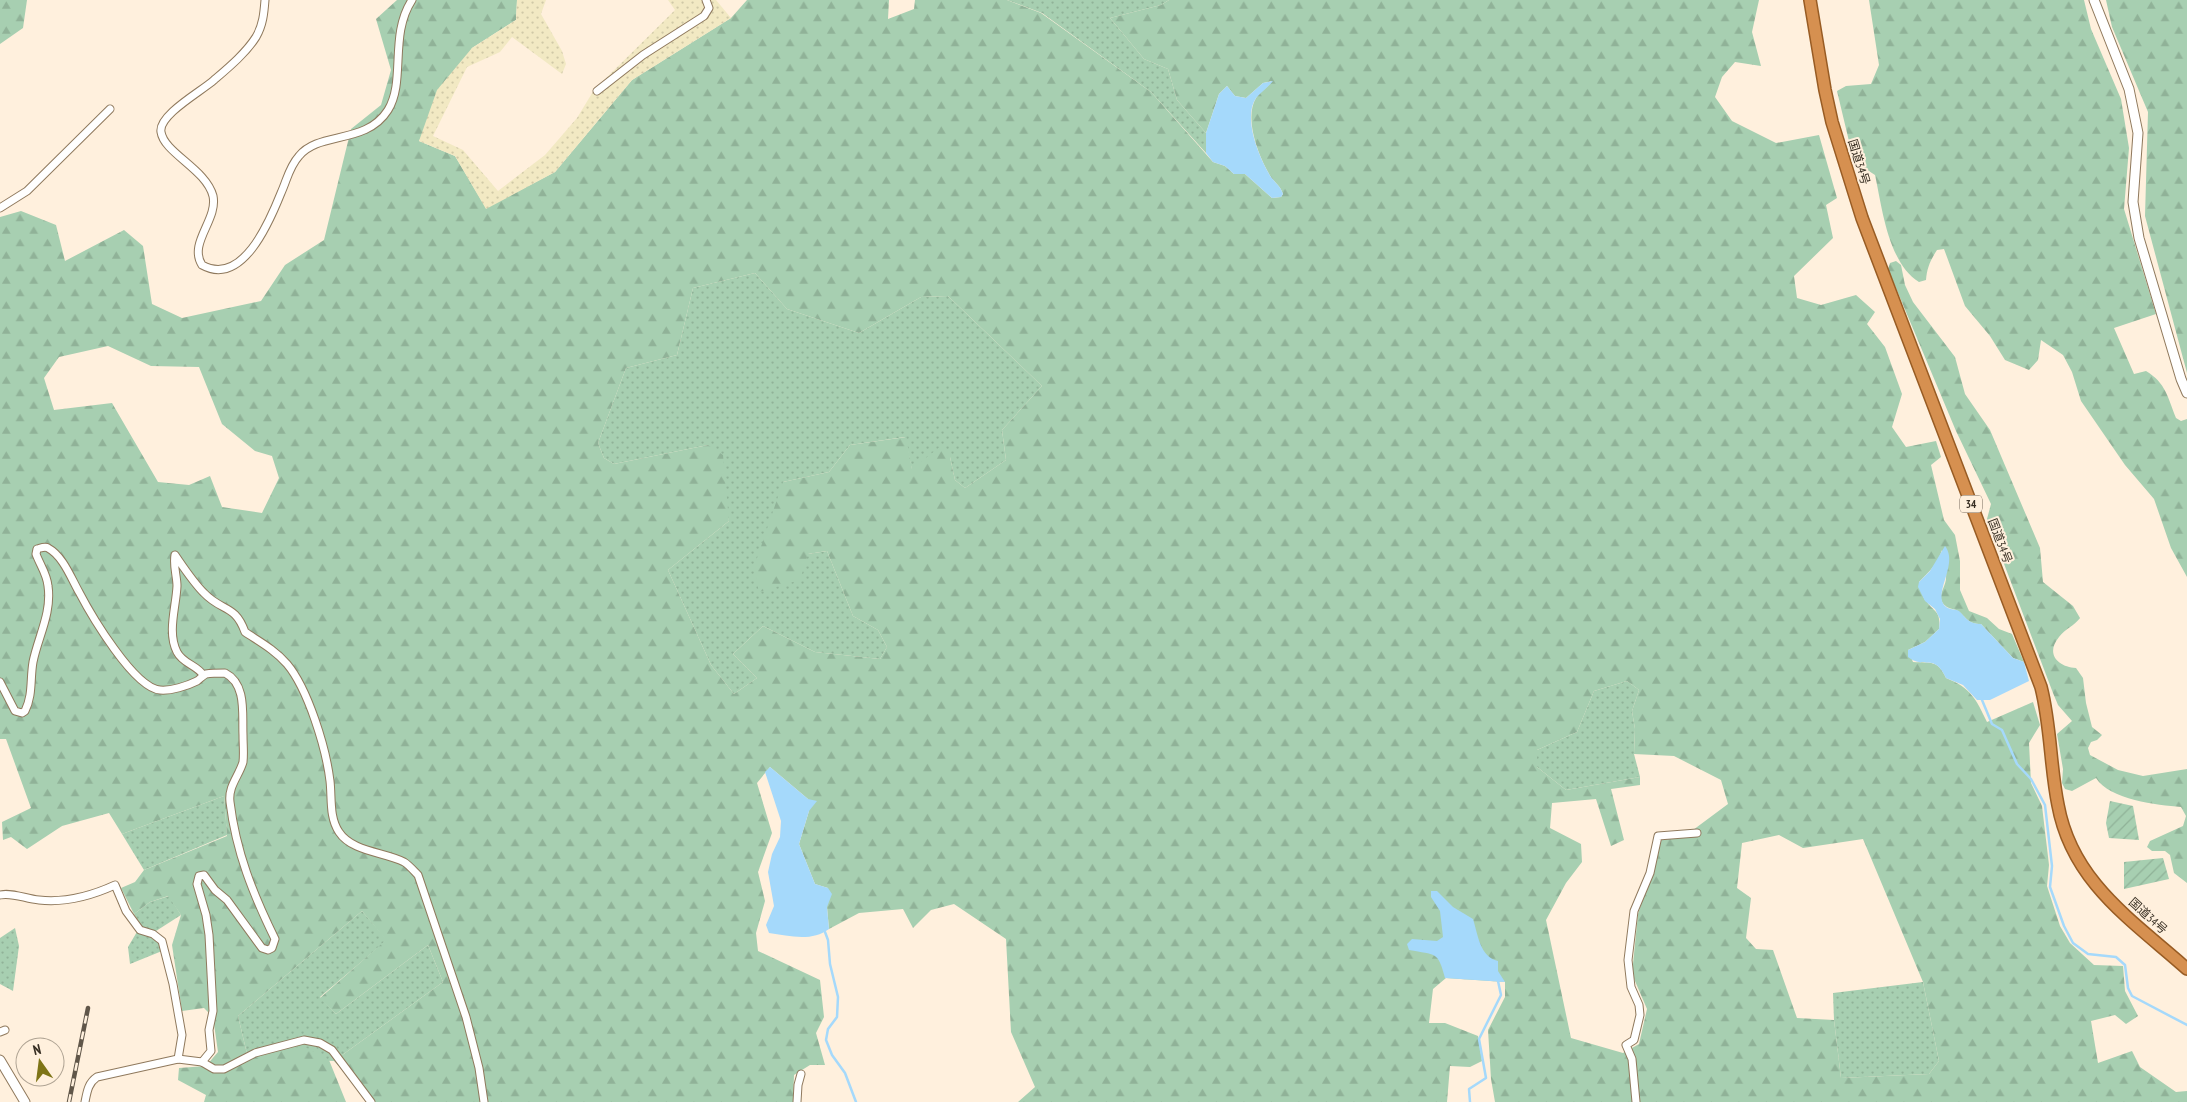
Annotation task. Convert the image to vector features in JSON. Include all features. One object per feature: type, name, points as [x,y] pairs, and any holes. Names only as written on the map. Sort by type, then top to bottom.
[{"type":"highway","name":"国道34号","points":[[1810,0],[1832,122],[1862,218],[2041,687],[2047,713],[2058,804],[2067,840],[2075,856],[2098,890],[2187,970]]},
{"type":"street","points":[[265,0],[263,22],[256,36],[214,80],[174,110],[163,122],[160,129],[164,140],[207,182],[213,202],[211,215],[200,240],[198,254],[202,266],[219,271],[243,259],[254,246],[271,216],[291,168],[306,148],[365,130],[382,118],[388,110],[396,86],[398,43],[404,18],[412,0]]},
{"type":"street","points":[[597,91],[643,55],[704,16],[709,8],[706,0]]},
{"type":"street","points":[[2094,0],[2129,89],[2138,133],[2133,202],[2139,238],[2181,379],[2187,393]]},
{"type":"street","points":[[0,208],[27,191],[110,109]]},
{"type":"street","points":[[0,682],[15,710],[22,713],[31,694],[33,664],[40,633],[46,622],[49,588],[46,574],[36,554],[37,549],[43,547],[48,548],[62,562],[85,603],[126,665],[141,682],[160,690],[180,688],[199,680],[203,675],[225,673],[230,676],[239,689],[242,701],[243,762],[232,782],[230,798],[233,825],[245,874],[275,939],[272,948],[268,950],[262,948],[227,900],[215,890],[204,875],[199,876],[197,884],[206,915],[209,934],[213,1011],[209,1030],[211,1051],[202,1062]]},
{"type":"street","points":[[203,675],[185,662],[177,653],[174,643],[172,623],[177,585],[175,555],[204,594],[221,607],[234,612],[240,618],[245,632],[277,654],[294,675],[303,692],[322,740],[330,783],[330,797],[334,820],[340,834],[352,843],[404,862],[418,875],[466,1017],[479,1068],[484,1102]]},
{"type":"street","points":[[1636,1102],[1632,1060],[1626,1045],[1634,1040],[1640,1015],[1639,1005],[1631,987],[1628,960],[1634,911],[1650,873],[1658,836],[1697,833]]},
{"type":"street","points":[[0,895],[40,900],[70,900],[94,894],[115,885],[126,911],[140,930],[152,934],[162,941],[173,984],[182,1035],[178,1059]]},
{"type":"street","points":[[85,1102],[88,1088],[92,1080],[97,1077],[178,1059],[202,1062],[214,1069],[224,1069],[255,1052],[304,1040],[320,1043],[338,1057],[350,1077],[371,1102]]},
{"type":"street","points":[[0,1060],[25,1102]]},
{"type":"street","points":[[798,1102],[798,1085],[801,1074]]},
{"type":"green space","points":[[0,0],[27,0],[23,28],[0,44]]},
{"type":"green space","points":[[397,0],[517,0],[516,20],[472,48],[419,141],[455,156],[486,208],[555,172],[632,80],[731,18],[747,0],[889,0],[888,19],[914,9],[915,0],[1007,0],[1041,13],[1151,92],[1213,162],[1225,166],[1234,174],[1245,174],[1272,198],[1281,197],[1283,194],[1260,156],[1254,136],[1251,115],[1256,98],[1272,81],[1263,83],[1246,98],[1235,96],[1227,86],[1219,94],[1206,133],[1177,100],[1168,69],[1144,59],[1110,18],[1161,5],[1169,0],[1759,0],[1752,32],[1761,66],[1735,62],[1722,77],[1715,97],[1732,121],[1776,143],[1819,135],[1837,198],[1826,205],[1833,238],[1794,276],[1797,298],[1821,305],[1856,295],[1875,312],[1867,324],[1885,347],[1902,394],[1892,427],[1906,447],[1936,441],[1941,457],[1931,465],[1944,520],[1955,535],[1960,561],[1960,590],[1969,611],[1987,618],[1999,629],[2012,634],[2024,662],[2013,658],[1981,624],[1970,622],[1958,611],[1948,608],[1943,604],[1941,597],[1946,582],[1946,575],[1942,550],[1936,563],[1919,582],[1925,599],[1938,615],[1939,629],[1925,642],[1908,650],[1913,662],[1937,665],[1946,678],[1967,690],[1976,701],[1987,722],[2033,702],[2040,725],[2029,743],[2031,783],[2042,806],[2049,865],[2047,886],[2060,926],[2070,943],[2094,965],[2123,966],[2125,991],[2138,1016],[2126,1024],[2115,1015],[2091,1021],[2098,1063],[2132,1051],[2140,1067],[2176,1092],[2187,1091],[2187,1102],[1495,1102],[1491,1079],[1488,1030],[1505,997],[1505,982],[1446,978],[1433,989],[1429,1023],[1445,1023],[1478,1036],[1482,1061],[1470,1067],[1450,1066],[1447,1102],[1018,1102],[1035,1087],[1011,1032],[1006,939],[954,904],[931,910],[913,928],[903,909],[859,913],[829,929],[828,888],[815,884],[799,844],[809,811],[808,799],[770,767],[757,783],[772,833],[758,872],[765,901],[756,933],[758,951],[820,980],[824,1017],[816,1033],[825,1065],[810,1065],[794,1075],[793,1102],[374,1102],[334,1061],[443,982],[428,945],[336,1014],[320,998],[386,940],[362,911],[238,1016],[248,1058],[303,1046],[329,1060],[346,1102],[204,1102],[206,1095],[178,1080],[179,1068],[206,1066],[218,1052],[213,1017],[204,1008],[182,1011],[172,945],[181,915],[168,896],[150,902],[134,914],[121,888],[135,882],[144,870],[227,836],[224,796],[122,834],[109,813],[62,826],[27,849],[11,837],[3,840],[2,822],[31,808],[6,739],[0,739],[0,217],[21,211],[56,225],[65,261],[124,230],[143,246],[152,304],[182,318],[261,301],[285,265],[324,240],[351,129],[381,105],[391,70],[376,19]],"holes":[[[755,273],[787,309],[859,333],[921,297],[948,296],[1042,386],[1002,430],[1006,460],[965,488],[955,480],[950,457],[941,446],[912,469],[906,437],[850,445],[829,472],[783,482],[754,567],[759,592],[800,580],[808,554],[827,551],[853,616],[878,630],[887,647],[880,659],[815,652],[763,626],[733,654],[757,678],[734,694],[711,665],[668,570],[729,521],[723,455],[708,445],[614,464],[604,458],[598,443],[626,368],[677,355],[693,288]],[[108,346],[151,366],[199,367],[222,424],[255,451],[272,456],[279,478],[262,513],[222,507],[210,476],[189,485],[158,482],[112,403],[54,410],[44,378],[59,357]],[[1627,681],[1639,690],[1632,711],[1635,729],[1634,754],[1674,756],[1721,780],[1728,804],[1693,830],[1664,832],[1638,914],[1632,974],[1647,1009],[1639,1044],[1623,1053],[1571,1038],[1546,920],[1566,883],[1582,862],[1581,844],[1550,828],[1552,803],[1596,799],[1611,846],[1624,840],[1611,789],[1640,785],[1640,777],[1566,790],[1537,767],[1537,750],[1577,732],[1594,691]],[[1779,835],[1803,848],[1863,839],[1923,982],[1939,1061],[1929,1074],[1841,1078],[1834,1020],[1797,1018],[1773,950],[1756,949],[1746,938],[1751,898],[1737,888],[1742,843]]]},
{"type":"green space","points":[[1007,0],[1169,0],[1161,5],[1110,18],[1144,59],[1168,69],[1177,100],[1206,133],[1206,153],[1151,92],[1042,13]]},
{"type":"green space","points":[[1869,0],[2084,0],[2091,29],[2121,99],[2129,148],[2124,209],[2156,314],[2114,328],[2134,374],[2146,371],[2153,376],[2166,392],[2176,418],[2181,421],[2187,419],[2187,577],[2171,548],[2154,499],[2125,465],[2081,401],[2072,372],[2063,355],[2041,340],[2038,360],[2029,370],[2005,360],[1990,336],[1965,306],[1944,249],[1937,250],[1928,268],[1926,280],[1919,282],[1908,273],[1900,262],[1888,233],[1875,175],[1858,164],[1853,158],[1837,91],[1846,86],[1871,84],[1879,65]]},
{"type":"green space","points":[[2106,0],[2187,0],[2187,373],[2145,216],[2148,112],[2112,27]]},
{"type":"green space","points":[[1896,261],[1901,265],[1905,285],[1913,302],[1955,357],[1965,394],[1990,430],[2040,548],[2043,582],[2073,606],[2080,618],[2059,637],[2055,643],[2053,654],[2059,662],[2076,668],[2083,678],[2086,703],[2092,727],[2102,735],[2097,740],[2091,742],[2088,748],[2090,755],[2118,770],[2143,776],[2187,769],[2187,883],[2174,873],[2170,855],[2165,851],[2152,851],[2147,847],[2150,841],[2183,826],[2186,816],[2181,807],[2147,803],[2123,796],[2112,792],[2096,778],[2072,791],[2065,789],[2062,783],[2063,769],[2057,734],[2072,721],[2058,705],[2053,693],[1987,519],[1991,504],[1956,431],[1888,269],[1890,263]]},
{"type":"green space","points":[[755,273],[787,309],[859,333],[921,297],[948,296],[1042,386],[1002,430],[1006,460],[965,488],[955,480],[950,457],[912,470],[905,437],[850,445],[829,472],[783,482],[808,554],[827,551],[853,616],[878,630],[887,647],[880,659],[815,652],[763,626],[733,654],[757,678],[734,694],[711,665],[668,570],[729,521],[708,445],[614,464],[604,458],[598,443],[626,368],[677,355],[693,288]]},
{"type":"green space","points":[[1627,681],[1639,690],[1632,711],[1635,729],[1634,754],[1640,777],[1566,790],[1537,767],[1537,750],[1577,732],[1594,691]]},
{"type":"green space","points":[[224,796],[227,835],[144,870],[122,834]]},
{"type":"green space","points":[[2110,801],[2133,806],[2139,840],[2109,838],[2106,823]]},
{"type":"green space","points":[[2163,858],[2169,879],[2124,889],[2124,862]]},
{"type":"green space","points":[[169,896],[181,915],[156,931],[162,951],[130,964],[128,947],[141,925],[134,914],[150,902]]},
{"type":"green space","points":[[362,911],[387,940],[320,997],[336,1014],[428,945],[443,982],[334,1061],[248,1058],[238,1016]]},
{"type":"green space","points":[[15,928],[19,946],[13,991],[0,984],[0,938]]},
{"type":"green space","points":[[1923,982],[1939,1061],[1929,1074],[1841,1078],[1834,1020],[1833,993]]},
{"type":"sand","points":[[517,0],[546,0],[541,14],[562,51],[566,64],[562,74],[512,37],[500,52],[467,67],[433,136],[463,150],[498,191],[545,155],[577,118],[594,90],[675,10],[668,0],[716,0],[731,18],[632,80],[555,172],[486,209],[455,156],[419,141],[437,90],[472,48],[516,20]]},
{"type":"water","points":[[1273,81],[1256,98],[1252,106],[1251,115],[1253,135],[1260,156],[1283,194],[1281,197],[1272,198],[1245,174],[1234,174],[1225,166],[1213,162],[1206,153],[1206,133],[1219,94],[1227,86],[1235,96],[1246,98],[1263,83]]},
{"type":"water","points":[[1945,546],[1949,554],[1949,562],[1943,589],[1943,603],[1949,609],[1959,611],[1971,622],[1981,624],[2013,658],[2024,662],[2029,681],[1990,700],[1977,700],[1963,685],[1946,678],[1942,670],[1933,663],[1914,661],[1908,657],[1908,650],[1925,642],[1939,629],[1940,619],[1935,609],[1925,601],[1918,587],[1919,582],[1930,571]]},
{"type":"water","points":[[770,767],[808,799],[817,801],[809,811],[799,844],[815,884],[828,888],[832,894],[827,907],[829,929],[815,936],[800,937],[769,933],[766,925],[774,906],[768,872],[772,854],[780,837],[781,821],[765,772]]},
{"type":"water","points":[[1431,891],[1437,891],[1453,907],[1473,919],[1483,950],[1492,959],[1498,961],[1498,971],[1505,982],[1445,978],[1440,963],[1435,956],[1409,950],[1407,944],[1412,939],[1437,941],[1443,937],[1440,911],[1431,897]]},
{"type":"waterway","points":[[1982,700],[1992,724],[2002,730],[2017,764],[2031,779],[2045,805],[2052,866],[2050,887],[2064,926],[2073,943],[2088,954],[2116,957],[2125,965],[2128,988],[2132,996],[2187,1025]]},
{"type":"waterway","points":[[825,932],[838,997],[837,1017],[828,1029],[826,1040],[832,1055],[845,1073],[856,1102]]},
{"type":"waterway","points":[[1470,1102],[1469,1089],[1486,1078],[1479,1039],[1501,995],[1498,981]]},
{"type":"railway","points":[[69,1102],[88,1008]]}]
